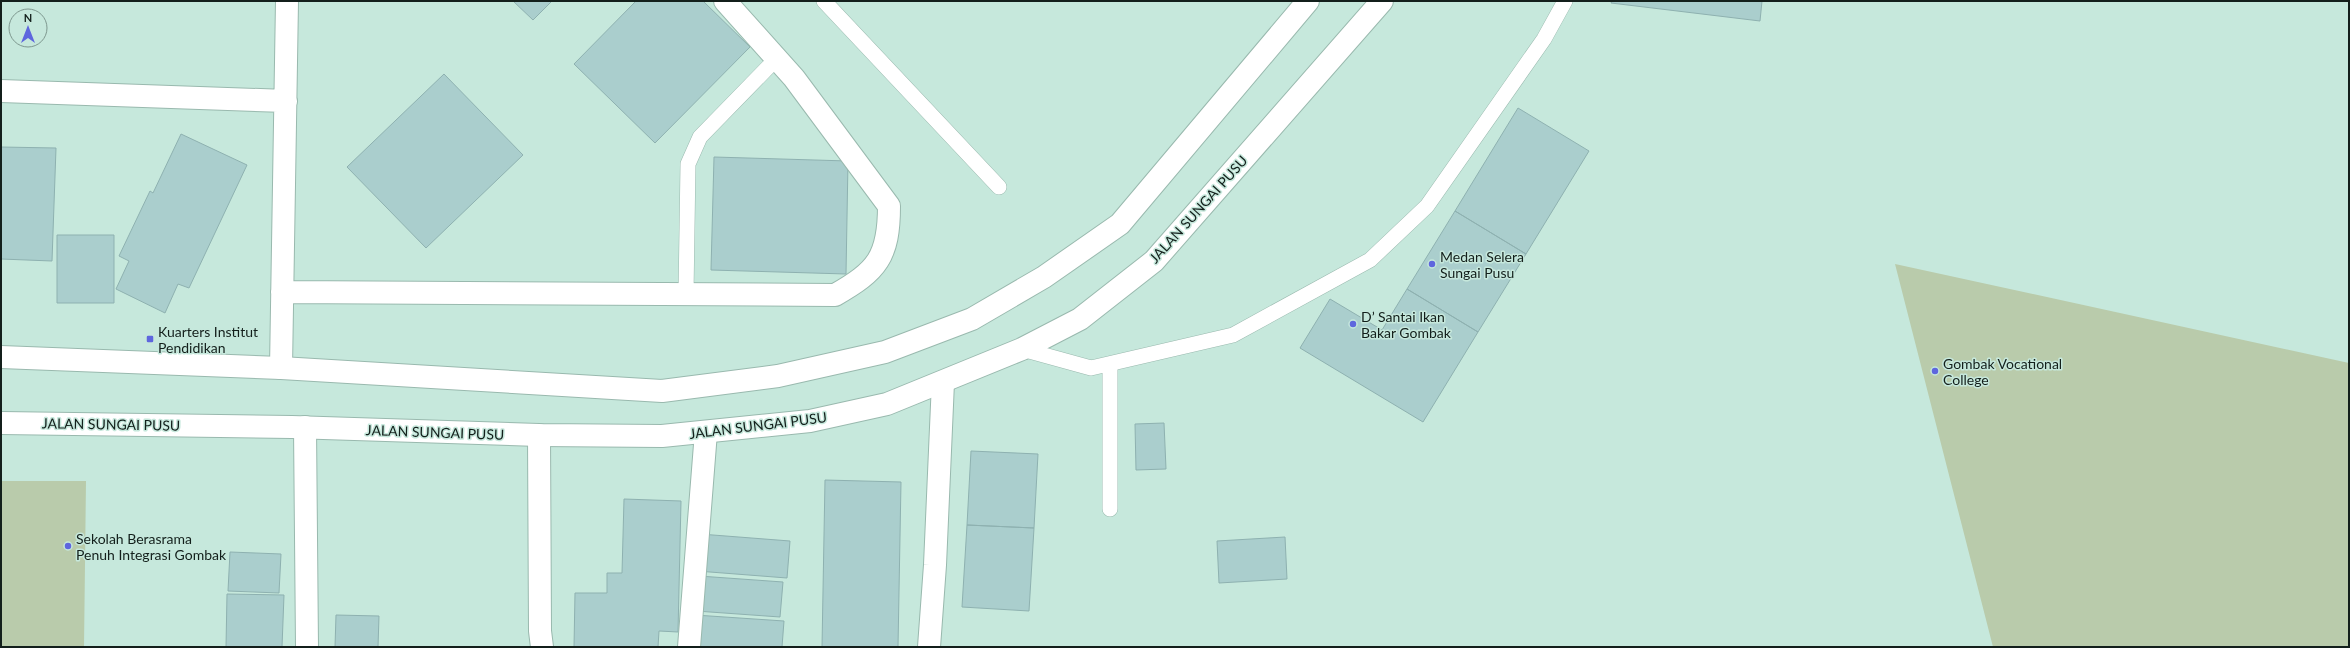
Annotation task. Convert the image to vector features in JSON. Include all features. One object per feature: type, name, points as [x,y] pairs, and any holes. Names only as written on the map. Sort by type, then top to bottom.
[{"type":"main road","points":[[281,368],[287,1]]},
{"type":"main road","points":[[282,292],[835,296],[862,280],[882,256],[889,228],[889,206],[794,78],[725,1]]},
{"type":"main road","points":[[1,357],[281,368],[662,391],[778,376],[885,352],[972,319],[1044,277],[1120,224],[1308,1]]},
{"type":"main road","name":"JALAN SUNGAI PUSU","points":[[1,423],[305,428],[539,435],[662,436],[810,421],[887,404],[1022,349],[1080,319],[1154,261],[1382,1]]},
{"type":"main road","points":[[1,91],[286,101]]},
{"type":"main road","points":[[929,647],[935,565],[943,382]]},
{"type":"main road","points":[[305,428],[306,647]]},
{"type":"main road","points":[[689,647],[706,432]]},
{"type":"main road","points":[[539,435],[540,631],[542,647]]},
{"type":"lane","points":[[824,1],[999,187]]},
{"type":"lane","points":[[1022,349],[1091,368],[1233,335],[1370,260],[1427,206],[1544,39],[1565,1]]},
{"type":"lane","points":[[686,294],[688,164],[700,137],[777,58]]},
{"type":"lane","points":[[1110,364],[1110,509]]},
{"type":"green space","points":[[1895,264],[2349,363],[2349,647],[1993,647]]},
{"type":"green space","points":[[1,481],[86,481],[84,647],[1,647]]},
{"type":"building","points":[[513,1],[552,1],[533,20]]},
{"type":"building","points":[[636,1],[703,1],[750,47],[655,143],[574,64]]},
{"type":"building","points":[[1612,1],[1762,1],[1760,21],[1611,3]]},
{"type":"building","points":[[444,74],[523,155],[426,248],[347,167]]},
{"type":"building","points":[[1518,108],[1589,151],[1526,254],[1455,211]]},
{"type":"building","points":[[181,134],[247,165],[189,288],[178,284],[165,313],[116,289],[129,261],[119,256],[150,191],[153,193]]},
{"type":"building","points":[[1,147],[56,148],[52,261],[1,259]]},
{"type":"building","points":[[714,157],[848,161],[846,274],[711,270]]},
{"type":"building","points":[[1455,211],[1526,254],[1478,332],[1407,289]]},
{"type":"building","points":[[57,235],[114,235],[114,303],[57,303]]},
{"type":"building","points":[[1407,289],[1478,332],[1423,422],[1300,348],[1330,299],[1382,330]]},
{"type":"building","points":[[1164,423],[1166,469],[1136,470],[1135,424]]},
{"type":"building","points":[[971,451],[1038,454],[1034,528],[967,525]]},
{"type":"building","points":[[825,480],[901,482],[898,647],[822,647]]},
{"type":"building","points":[[624,499],[681,501],[678,632],[659,631],[658,647],[574,647],[575,593],[607,593],[607,573],[622,573]]},
{"type":"building","points":[[967,525],[1034,528],[1029,611],[962,607]]},
{"type":"building","points":[[700,534],[790,541],[787,578],[697,571]]},
{"type":"building","points":[[1285,537],[1287,579],[1219,583],[1217,541]]},
{"type":"building","points":[[230,552],[281,554],[279,593],[228,591]]},
{"type":"building","points":[[699,576],[783,582],[780,617],[696,611]]},
{"type":"building","points":[[227,594],[284,595],[282,647],[226,647]]},
{"type":"building","points":[[336,615],[379,616],[378,647],[335,647]]},
{"type":"building","points":[[695,615],[784,621],[782,647],[692,647]]},
{"type":"place","name":"Medan Selera Sungai Pusu","points":[[1432,264]]},
{"type":"place","name":"D’ Santai Ikan Bakar Gombak","points":[[1353,324]]},
{"type":"place","name":"Kuarters Institut Pendidikan","points":[[150,339]]},
{"type":"place","name":"Gombak Vocational College","points":[[1935,371]]},
{"type":"place","name":"Sekolah Berasrama Penuh Integrasi Gombak","points":[[68,546]]}]
